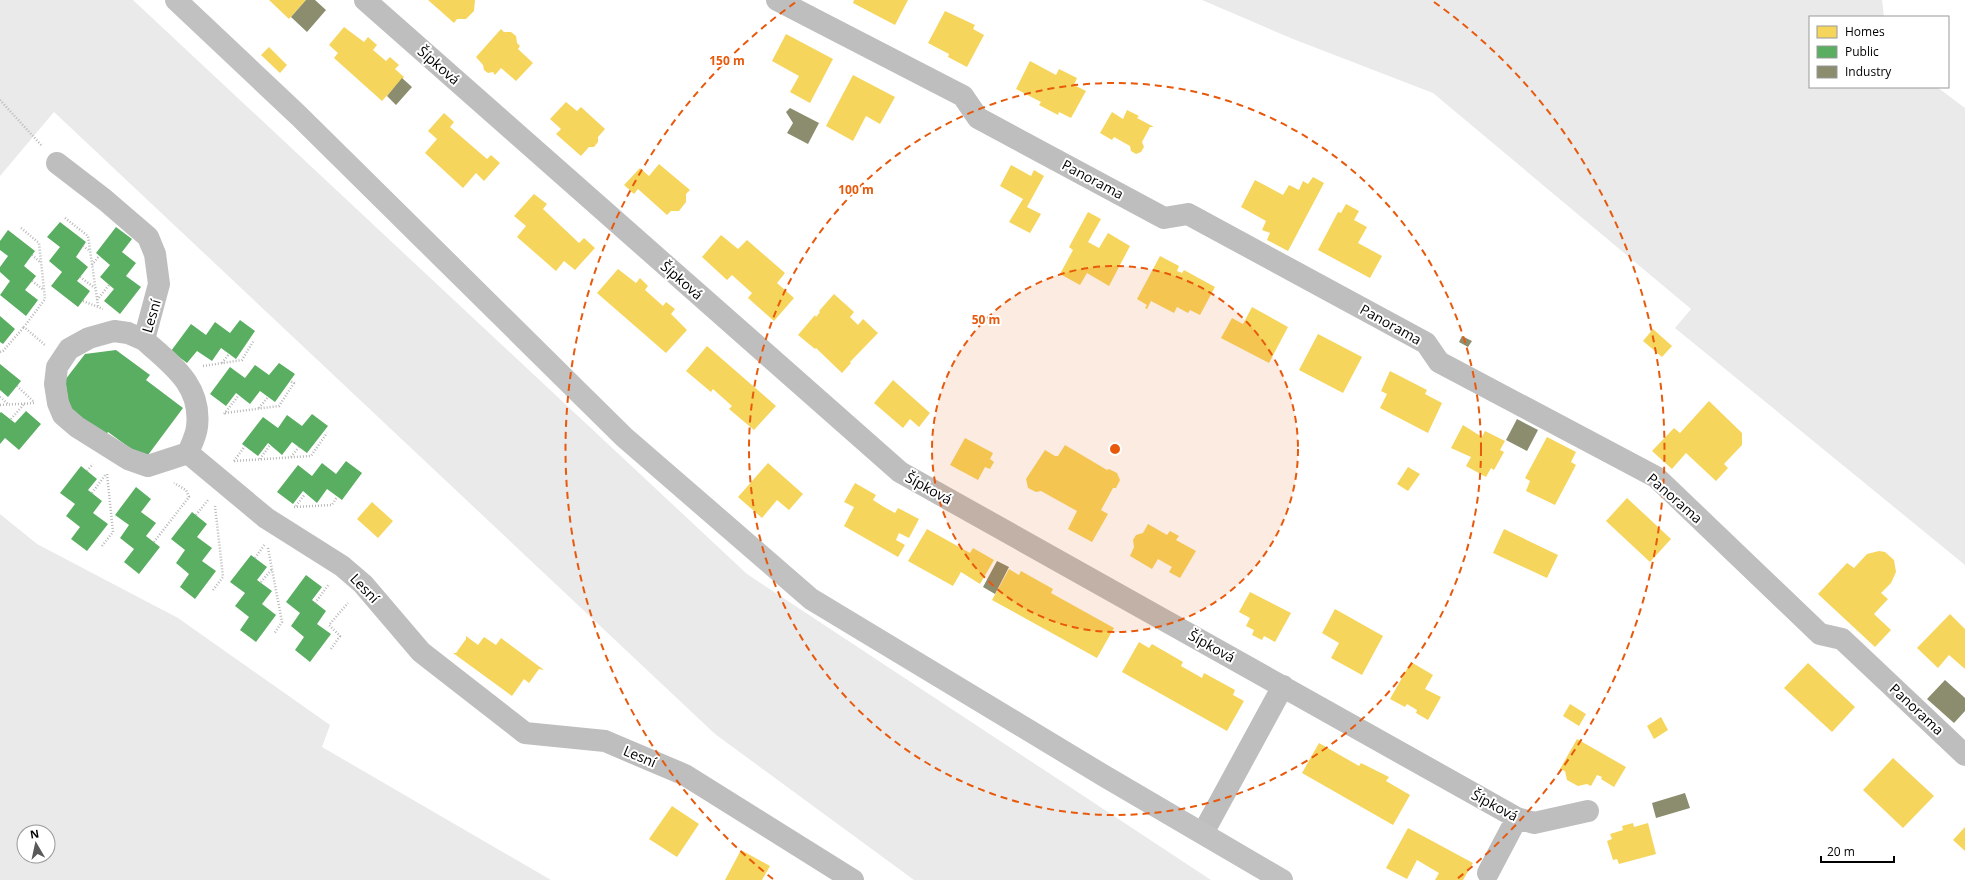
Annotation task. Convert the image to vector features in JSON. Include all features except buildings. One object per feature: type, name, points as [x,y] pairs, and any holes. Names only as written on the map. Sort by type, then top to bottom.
[{"type":"street","points":[[176,0],[299,116],[624,437],[810,598],[1100,773],[1282,880]]},
{"type":"street","name":"Šípková","points":[[366,0],[900,472],[1517,818],[1534,823],[1588,812]]},
{"type":"street","name":"Panorama","points":[[777,0],[963,96],[978,118],[1164,218],[1188,214],[1426,343],[1439,362],[1656,477],[1820,634],[1842,639],[1965,755]]},
{"type":"street","name":"Lesní","points":[[57,163],[116,209],[148,238],[156,262],[159,284],[144,340],[177,370],[189,385],[197,404],[197,428],[188,453],[266,518],[337,562],[363,584],[421,652],[524,733],[605,741],[685,775],[853,880]]},
{"type":"street","points":[[144,340],[128,333],[114,332],[89,338],[69,349],[57,367],[55,384],[58,399],[64,415],[77,427],[128,459],[148,466],[188,453]]},
{"type":"street","points":[[1203,833],[1283,686]]},
{"type":"street","points":[[1488,873],[1517,818]]},
{"type":"path","points":[[0,100],[57,163]]},
{"type":"path","points":[[65,218],[88,236],[98,306]]},
{"type":"path","points":[[1,351],[24,327],[45,299],[39,243],[21,228]]},
{"type":"path","points":[[83,246],[90,252]]},
{"type":"path","points":[[32,255],[42,263]]},
{"type":"path","points":[[92,265],[99,256]]},
{"type":"path","points":[[80,277],[95,288]]},
{"type":"path","points":[[32,281],[44,290]]},
{"type":"path","points":[[97,300],[109,285]]},
{"type":"path","points":[[24,327],[63,358]]},
{"type":"path","points":[[177,370],[242,360],[254,340]]},
{"type":"path","points":[[222,364],[229,354]]},
{"type":"path","points":[[225,413],[279,406],[294,383],[290,381]]},
{"type":"path","points":[[17,386],[35,402]]},
{"type":"path","points":[[0,397],[9,404]]},
{"type":"path","points":[[259,409],[268,397]]},
{"type":"path","points":[[0,405],[58,399]]},
{"type":"path","points":[[11,419],[25,403]]},
{"type":"path","points":[[234,461],[311,456],[326,433]]},
{"type":"path","points":[[102,546],[113,532],[104,443]]},
{"type":"path","points":[[260,459],[270,445]]},
{"type":"path","points":[[291,457],[299,447]]},
{"type":"path","points":[[148,466],[186,490],[189,496],[154,542]]},
{"type":"path","points":[[92,493],[107,474]]},
{"type":"path","points":[[295,506],[305,494]]},
{"type":"path","points":[[288,507],[332,505],[337,497]]},
{"type":"path","points":[[213,590],[223,577],[214,502]]},
{"type":"path","points":[[267,542],[282,622],[274,634]]},
{"type":"path","points":[[261,582],[272,568]]},
{"type":"path","points":[[331,649],[340,636],[329,625],[363,584]]},
{"type":"shaded area","points":[[0,0],[133,0],[747,574],[1211,880],[914,880],[715,734],[54,112],[0,176]]},
{"type":"shaded area","points":[[1202,0],[1882,0],[1884,16],[1809,16],[1809,88],[1938,88],[1965,108],[1965,565],[1675,328],[1691,309],[1433,93],[1293,39]]},
{"type":"shaded area","points":[[0,514],[37,544],[178,618],[330,725],[322,747],[551,880],[0,880]]}]
